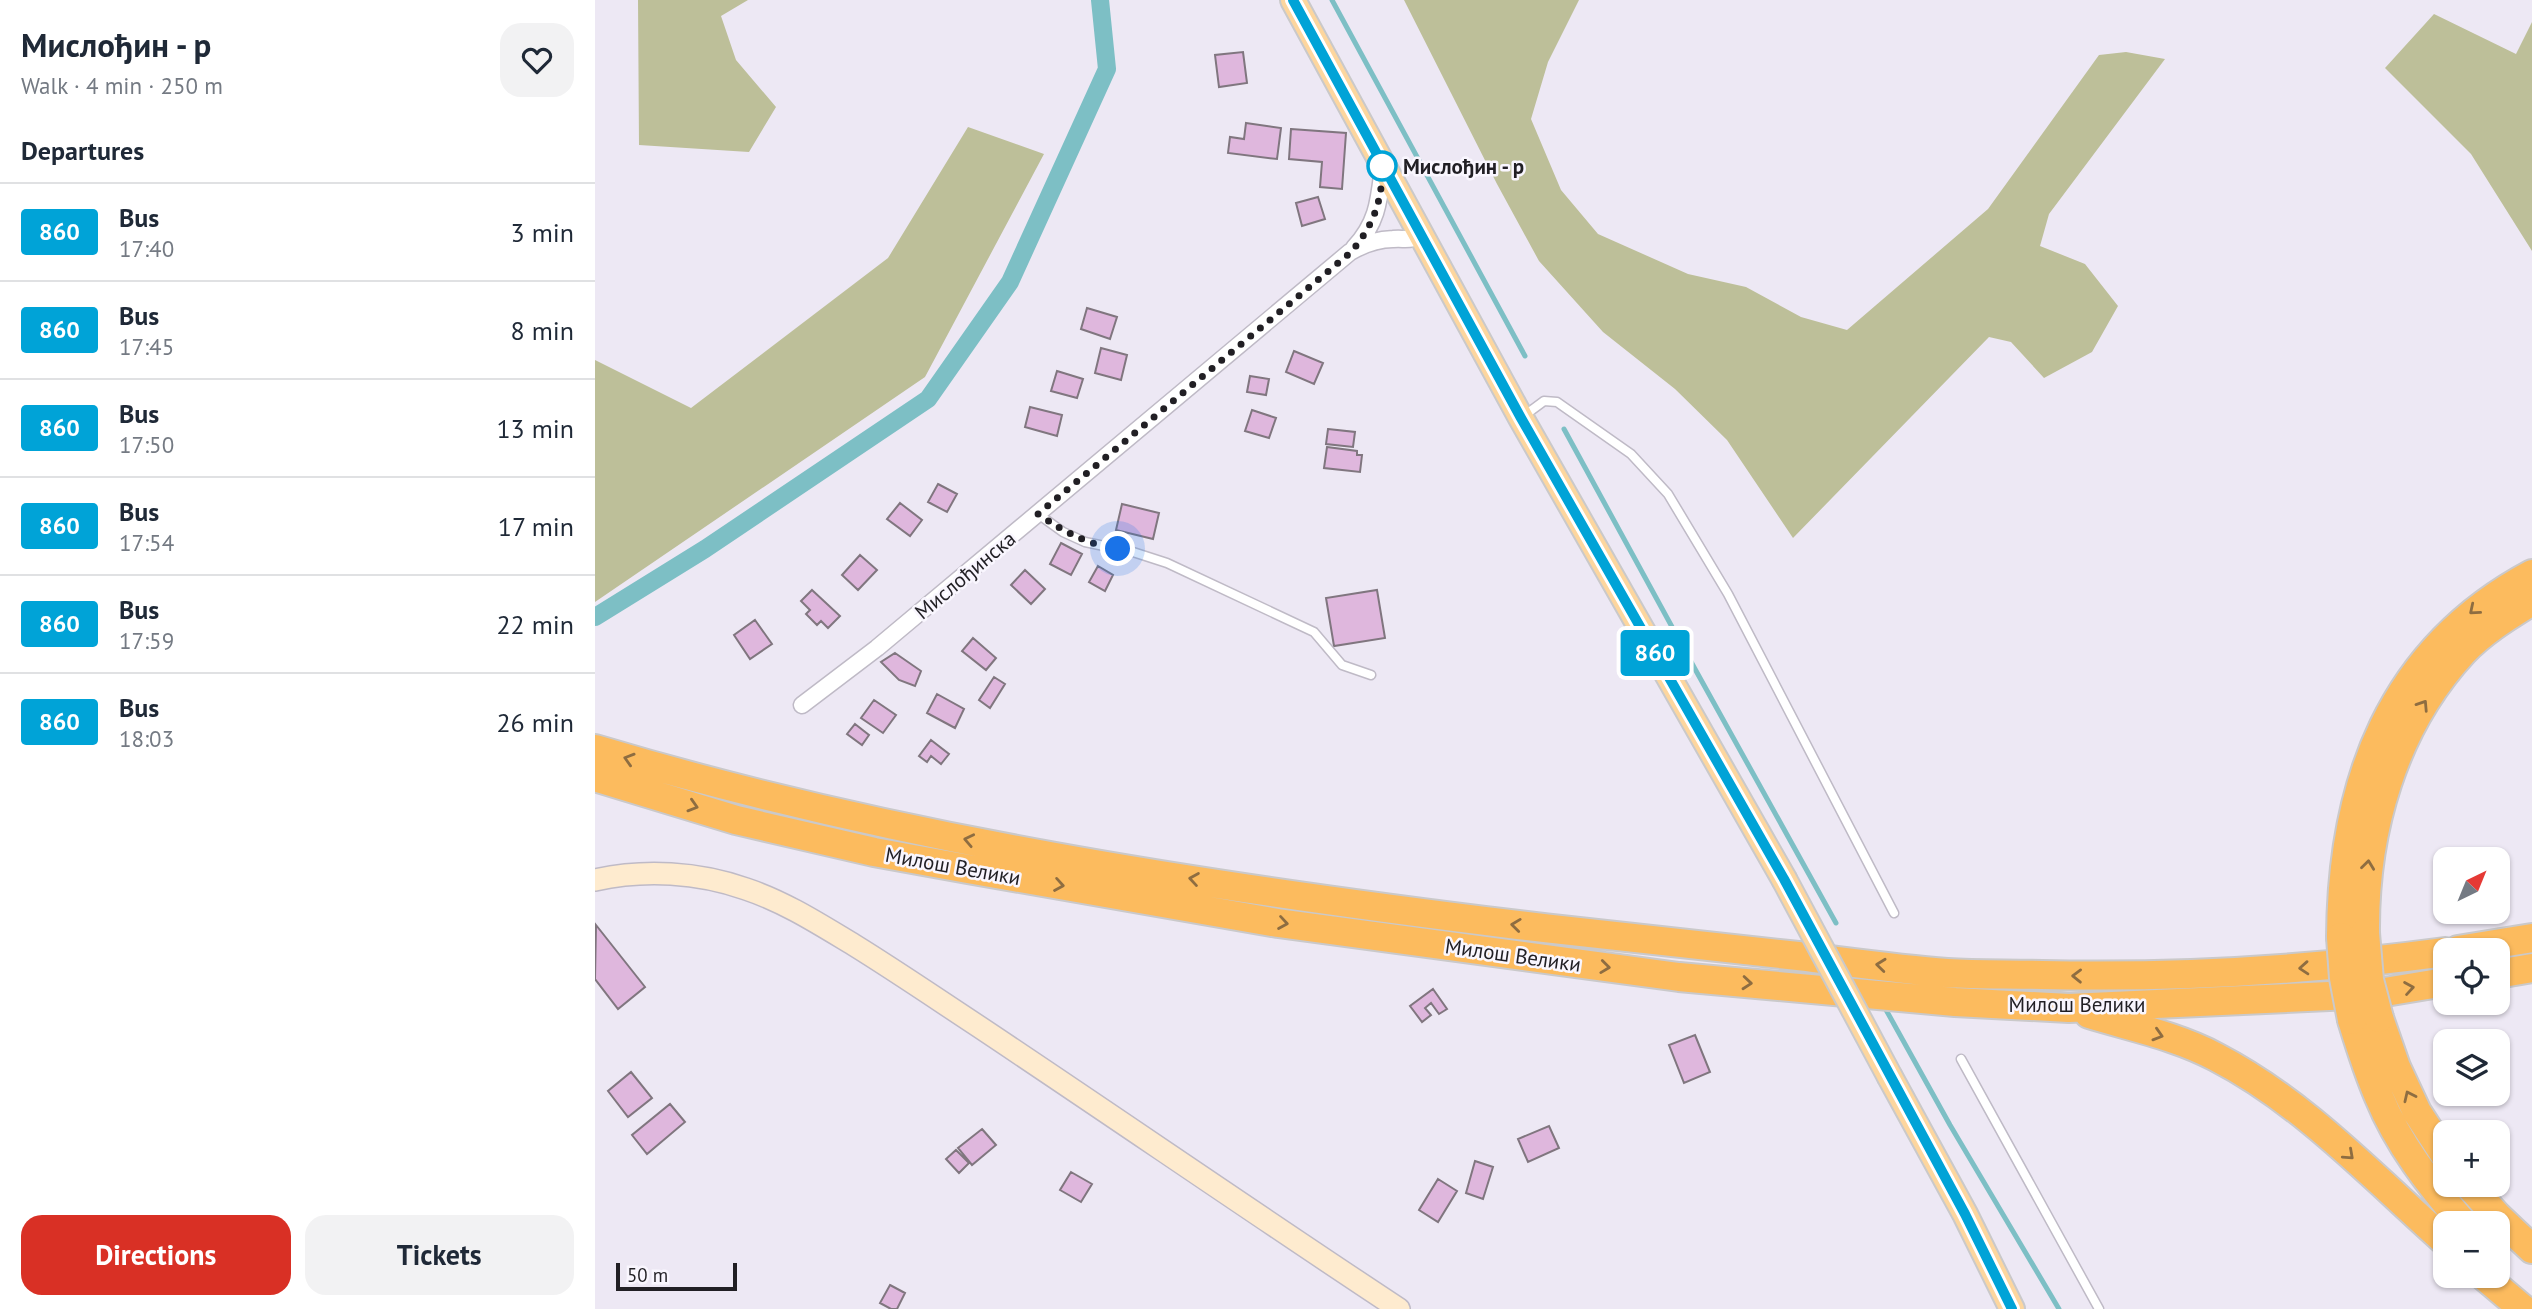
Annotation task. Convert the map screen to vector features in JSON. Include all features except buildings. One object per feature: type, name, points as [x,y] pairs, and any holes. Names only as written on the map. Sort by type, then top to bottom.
[{"type":"highway","points":[[2453,1211],[2417,1166],[2379,1099],[2365,1019],[2369,980],[2353,935],[2342,883],[2346,848],[2354,810],[2375,744],[2408,682],[2455,626],[2481,604],[2532,574]]},
{"type":"highway","points":[[2353,935],[2364,894],[2368,858],[2379,811],[2393,766],[2413,721],[2439,681],[2465,650],[2497,622],[2532,601]]},
{"type":"highway","name":"Милош Велики","points":[[595,749],[672,772],[991,845],[1403,911],[1584,933],[1949,973],[2072,976],[2230,973],[2357,964],[2433,954]]},
{"type":"highway","name":"Милош Велики","points":[[595,777],[736,820],[874,852],[1278,923],[1679,977],[1955,1002],[2069,1008],[2373,994],[2433,984]]},
{"type":"highway","points":[[2510,942],[2532,938]]},
{"type":"highway","points":[[2510,972],[2532,968]]},
{"type":"highway","points":[[2069,1008],[2203,1051],[2261,1082],[2301,1111],[2433,1230]]},
{"type":"highway","points":[[2365,1019],[2396,1068],[2417,1112],[2433,1136]]},
{"type":"highway","points":[[2480,1197],[2532,1249]]},
{"type":"highway","points":[[2510,1274],[2532,1296]]},
{"type":"highway","points":[[2498,1288],[2523,1309]]},
{"type":"main road","points":[[1293,0],[1521,418],[1784,879],[1965,1214],[2012,1309]]},
{"type":"main road","points":[[595,880],[638,874],[672,874],[708,879],[744,888],[806,916],[947,1005],[1399,1309]]},
{"type":"street","name":"Мислођинска","points":[[802,705],[877,648],[1350,253],[1366,233],[1376,214],[1380,202],[1383,167]]},
{"type":"street","name":"Мислођинска","points":[[1350,253],[1375,240],[1410,240],[1420,236]]},
{"type":"lane","points":[[1521,418],[1544,401],[1557,402],[1631,454],[1668,494],[1728,594],[1894,913]]},
{"type":"lane","points":[[1038,514],[1063,532],[1085,542],[1133,552],[1167,563],[1314,632],[1342,665],[1371,675]]},
{"type":"lane","points":[[1961,1059],[2099,1309]]},
{"type":"green space","points":[[638,0],[748,0],[721,16],[736,60],[776,107],[749,152],[639,145]]},
{"type":"green space","points":[[1404,0],[1579,0],[1548,62],[1531,119],[1561,190],[1598,234],[1688,274],[1746,287],[1801,317],[1847,330],[1988,209],[2099,55],[2126,52],[2165,59],[2049,214],[2040,246],[2085,264],[2118,306],[2092,352],[2044,378],[2011,342],[1989,337],[1793,538],[1727,440],[1675,389],[1603,332],[1539,261]]},
{"type":"green space","points":[[2434,14],[2516,54],[2532,22],[2532,251],[2471,154],[2385,68]]},
{"type":"green space","points":[[968,127],[1044,154],[925,377],[595,602],[595,360],[691,408],[888,258]]},
{"type":"waterway","points":[[595,617],[705,549],[928,399],[1010,282],[1107,69],[1100,0]]},
{"type":"waterway","points":[[1332,0],[1525,356]]},
{"type":"waterway","points":[[1564,429],[1836,923]]},
{"type":"waterway","points":[[1885,1008],[1950,1125],[2059,1309]]},
{"type":"bus line","name":"860","points":[[1293,0],[1521,418],[1784,879],[1965,1214],[2012,1309]]},
{"type":"place","name":"Мислођин - р","points":[[1382,166]]},
{"type":"route","points":[[1118,549],[1085,542],[1063,532],[1038,514],[1350,253],[1360,242],[1376,214],[1380,202],[1382,166]]}]
